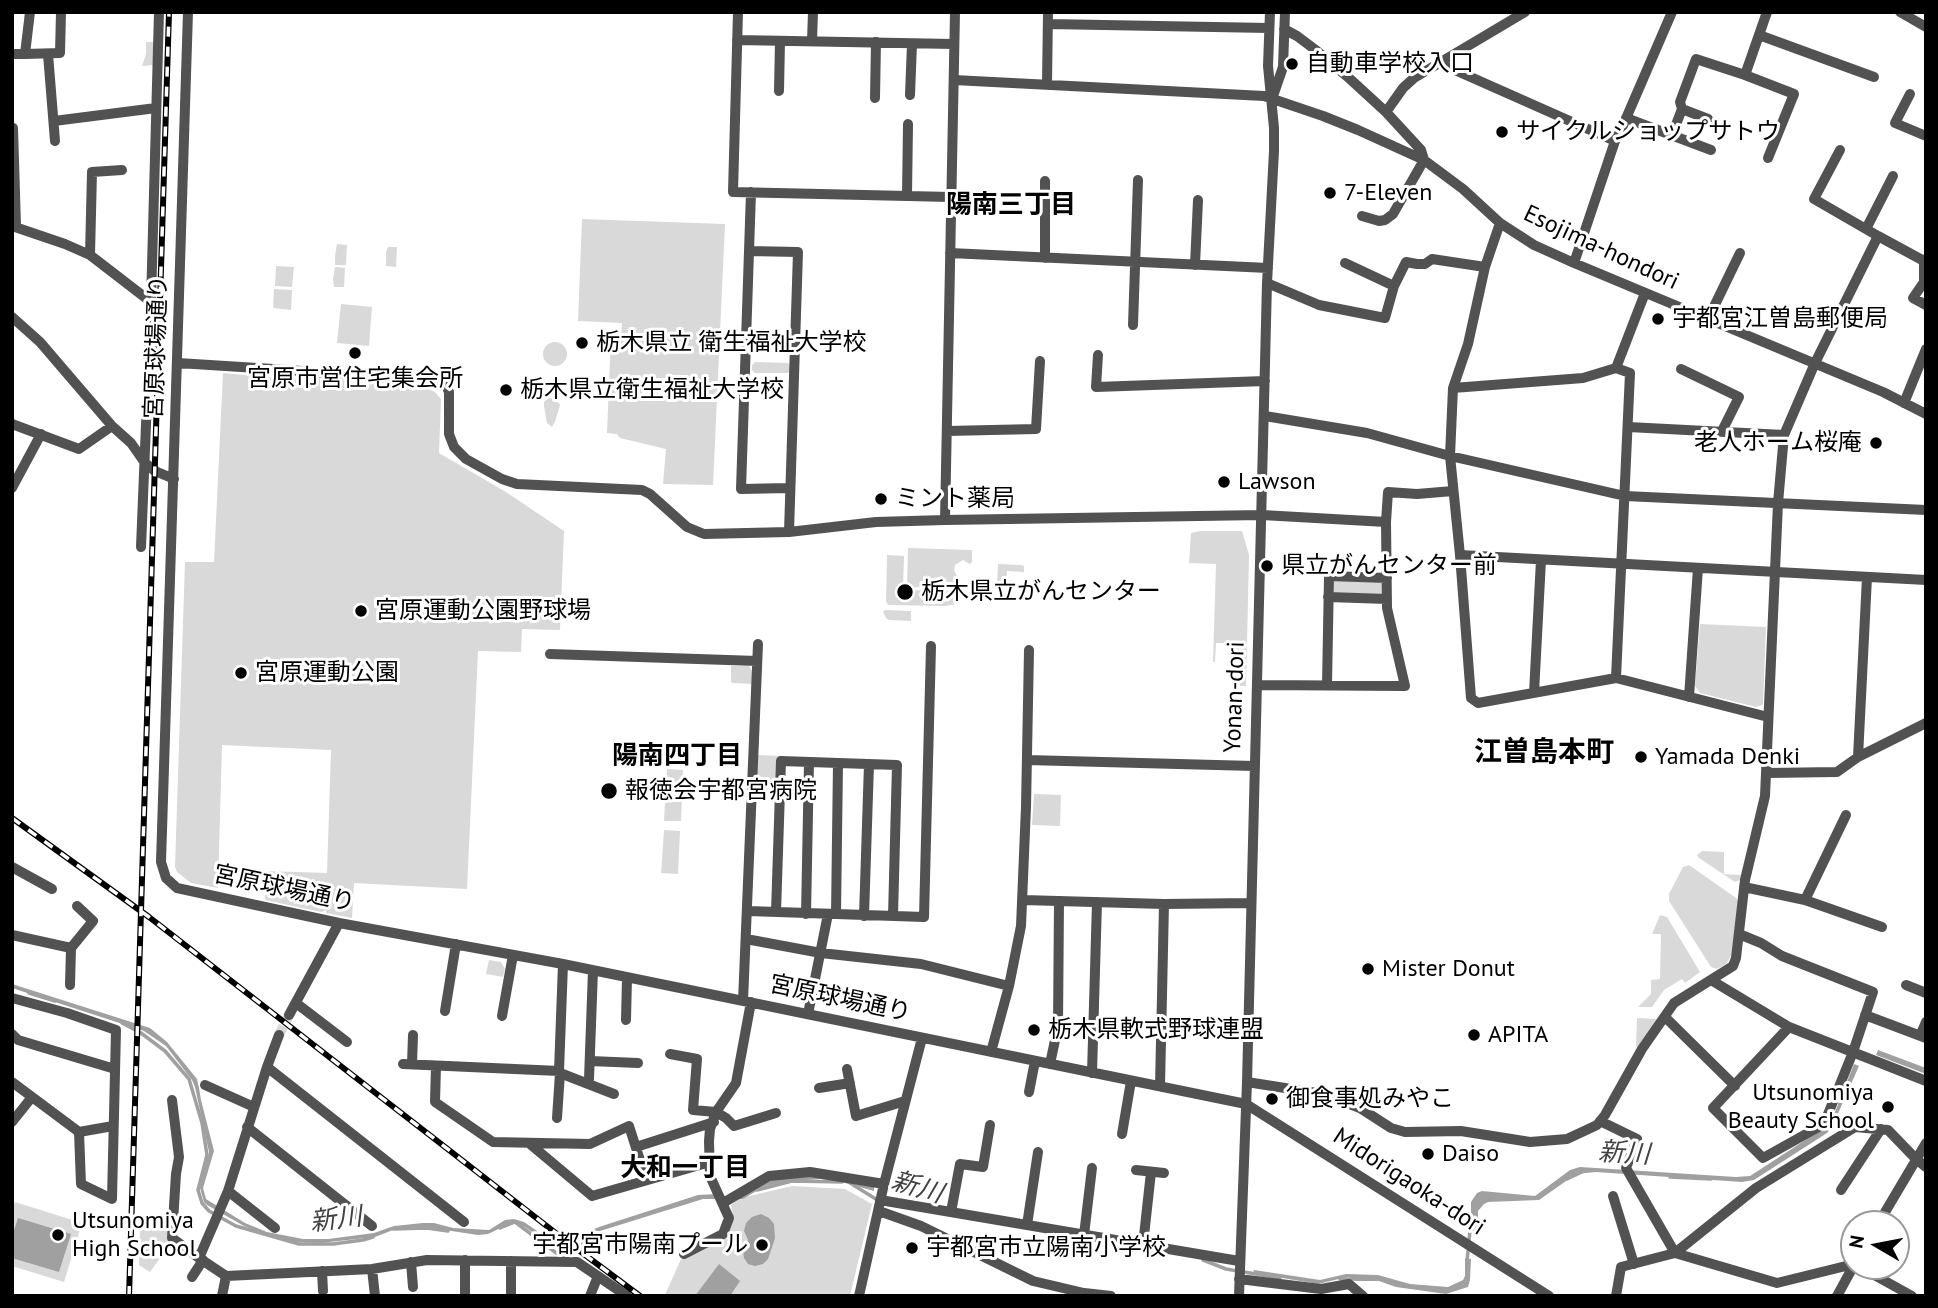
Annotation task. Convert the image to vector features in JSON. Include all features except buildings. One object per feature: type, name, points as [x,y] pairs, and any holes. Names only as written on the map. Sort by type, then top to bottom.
[{"type":"street","points":[[25,54],[30,12]]},
{"type":"street","points":[[12,54],[60,54],[61,12]]},
{"type":"street","points":[[141,547],[159,12]]},
{"type":"street","name":"宮原球場通り","points":[[188,12],[162,862],[166,878],[177,888],[339,923],[563,964],[1246,1104]]},
{"type":"street","points":[[738,12],[733,192],[951,197]]},
{"type":"street","points":[[812,41],[813,12]]},
{"type":"street","points":[[945,520],[955,12]]},
{"type":"street","name":"Yonan-dori","points":[[1236,1295],[1240,1261],[1247,1082],[1267,283],[1274,139],[1268,66],[1270,12]]},
{"type":"street","points":[[1272,99],[1283,67],[1285,12]]},
{"type":"street","points":[[1386,112],[1403,88],[1414,78],[1525,12]]},
{"type":"street","points":[[1574,263],[1615,141],[1672,12]]},
{"type":"street","points":[[1745,75],[1767,12]]},
{"type":"street","points":[[1900,12],[1926,27]]},
{"type":"street","points":[[1047,84],[1048,18],[1269,28]]},
{"type":"street","points":[[1284,29],[1317,51],[1386,112],[1422,150],[1424,160],[1392,214],[1379,221],[1362,216]]},
{"type":"street","points":[[1759,35],[1874,77]]},
{"type":"street","points":[[737,40],[954,44]]},
{"type":"street","points":[[779,91],[780,41]]},
{"type":"street","points":[[875,98],[876,42]]},
{"type":"street","points":[[910,95],[912,44]]},
{"type":"street","points":[[48,54],[55,141]]},
{"type":"street","points":[[1672,135],[1682,109],[1680,102],[1696,59],[1794,94],[1768,158]]},
{"type":"street","points":[[1439,63],[1615,141]]},
{"type":"street","name":"Esojima-hondori","points":[[954,80],[1264,96],[1358,130],[1424,160],[1500,223],[1534,245],[1815,363],[1926,414]]},
{"type":"street","points":[[1910,94],[1895,123],[1926,136]]},
{"type":"street","points":[[54,121],[156,108]]},
{"type":"street","points":[[1682,109],[1707,119]]},
{"type":"street","points":[[1626,118],[1711,150]]},
{"type":"street","points":[[907,196],[908,124]]},
{"type":"street","points":[[13,128],[14,226],[90,255],[151,302]]},
{"type":"street","points":[[1840,150],[1814,199],[1925,260],[1924,282],[1913,298],[1926,305]]},
{"type":"street","points":[[90,255],[92,172],[122,170]]},
{"type":"street","points":[[1866,229],[1893,176]]},
{"type":"street","points":[[1133,325],[1138,180]]},
{"type":"street","points":[[1045,181],[1045,258]]},
{"type":"street","points":[[751,192],[741,489],[789,488]]},
{"type":"street","points":[[1195,265],[1198,200]]},
{"type":"street","points":[[1500,223],[1485,267],[1468,344],[1453,388],[1450,456],[1471,698],[1478,703],[1616,678],[1768,717]]},
{"type":"street","points":[[1247,1082],[1322,1094],[1360,1108],[1391,1128],[1405,1132],[1461,1131],[1530,1142],[1567,1139],[1597,1125],[1642,1049],[1674,1003],[1733,966],[1737,958],[1744,887],[1765,796],[1783,435],[1815,363],[1878,236]]},
{"type":"street","points":[[749,251],[798,252],[789,532]]},
{"type":"street","points":[[950,253],[1268,268]]},
{"type":"street","points":[[1708,319],[1740,253]]},
{"type":"street","points":[[1267,283],[1319,305],[1385,318],[1394,286],[1406,262],[1425,264],[1432,259],[1485,267]]},
{"type":"street","points":[[1345,262],[1394,286]]},
{"type":"street","points":[[1616,368],[1645,293]]},
{"type":"street","points":[[12,317],[40,342],[112,426],[131,443],[145,463],[155,471],[174,479]]},
{"type":"street","points":[[1904,403],[1926,349]]},
{"type":"street","points":[[1098,355],[1096,387],[1265,381]]},
{"type":"street","points":[[947,431],[1036,429],[1040,361]]},
{"type":"street","points":[[178,363],[445,383],[448,389],[448,431],[454,447],[466,458],[505,480],[522,485],[640,490],[650,494],[687,527],[703,534],[789,532],[876,522],[945,520],[1262,515],[1386,522]]},
{"type":"street","points":[[1453,388],[1583,378],[1616,368],[1630,373],[1616,678]]},
{"type":"street","points":[[1681,369],[1739,397],[1722,431]]},
{"type":"street","points":[[1265,416],[1367,433],[1450,456],[1625,496],[1926,510]]},
{"type":"street","points":[[12,424],[79,449],[112,426]]},
{"type":"street","points":[[1628,427],[1783,435]]},
{"type":"street","points":[[12,488],[41,434]]},
{"type":"street","points":[[1257,685],[1405,686],[1387,608],[1388,492],[1417,494],[1453,491]]},
{"type":"street","points":[[1460,555],[1926,580]]},
{"type":"street","points":[[1534,693],[1541,560]]},
{"type":"street","points":[[1689,697],[1698,568]]},
{"type":"street","points":[[1327,685],[1329,576],[1387,578]]},
{"type":"street","points":[[1858,757],[1867,577]]},
{"type":"street","points":[[1328,597],[1387,599]]},
{"type":"street","points":[[684,1254],[723,1234],[729,1218],[710,1176],[709,1142],[715,1117],[736,1083],[747,1001],[746,939],[758,644]]},
{"type":"street","points":[[748,911],[924,917],[931,646]]},
{"type":"street","points":[[991,1052],[1018,946],[1023,900],[1029,650]]},
{"type":"street","points":[[550,654],[757,661]]},
{"type":"street","points":[[1767,773],[1837,772],[1858,757],[1926,723]]},
{"type":"street","points":[[1027,760],[1254,766]]},
{"type":"street","points":[[776,912],[781,761],[869,764],[897,765],[893,916]]},
{"type":"street","points":[[806,914],[809,762]]},
{"type":"street","points":[[808,1014],[832,914],[838,763]]},
{"type":"street","points":[[864,916],[869,764]]},
{"type":"street","points":[[1805,900],[1846,815]]},
{"type":"street","points":[[12,867],[52,889]]},
{"type":"street","points":[[1744,887],[1805,900],[1882,927]]},
{"type":"street","points":[[1023,900],[1251,904]]},
{"type":"street","points":[[1050,1064],[1058,1026],[1059,901]]},
{"type":"street","points":[[1092,1073],[1097,902]]},
{"type":"street","points":[[1160,1086],[1164,904]]},
{"type":"street","points":[[69,985],[71,948],[93,921],[77,906]]},
{"type":"street","points":[[289,1015],[339,923]]},
{"type":"street","points":[[1739,934],[1782,956],[1873,992],[1853,1052],[1824,1124],[1763,1158],[1713,1108],[1790,1027]]},
{"type":"street","points":[[12,935],[71,948]]},
{"type":"street","points":[[746,939],[821,953],[921,964],[1009,986]]},
{"type":"street","points":[[444,1011],[456,944]]},
{"type":"street","points":[[502,1016],[513,955]]},
{"type":"street","points":[[557,1118],[563,964]]},
{"type":"street","points":[[589,1079],[593,970]]},
{"type":"street","points":[[626,1020],[627,978]]},
{"type":"street","points":[[1712,980],[1790,1027],[1926,1081]]},
{"type":"street","points":[[1906,985],[1926,993]]},
{"type":"street","points":[[13,999],[67,1013],[116,1030],[112,1199],[81,1184],[79,1132]]},
{"type":"street","points":[[296,1003],[347,1042]]},
{"type":"street","points":[[1866,1015],[1923,1037],[1926,1022]]},
{"type":"street","points":[[1665,1017],[1735,1086]]},
{"type":"street","points":[[12,1034],[18,1040],[115,1069]]},
{"type":"street","points":[[192,1277],[228,1191],[279,1035]]},
{"type":"street","points":[[413,1035],[408,1064],[559,1072],[614,1094]]},
{"type":"street","points":[[859,1296],[884,1184],[922,1038]]},
{"type":"street","points":[[670,1054],[697,1059],[693,1110],[726,1118],[734,1126],[776,1113]]},
{"type":"street","points":[[1029,1092],[1035,1061]]},
{"type":"street","points":[[590,1062],[639,1063]]},
{"type":"street","points":[[436,1066],[435,1102],[494,1142],[590,1144],[629,1126],[646,1179]]},
{"type":"street","points":[[267,1067],[464,1222]]},
{"type":"street","points":[[848,1069],[856,1116],[905,1101]]},
{"type":"street","points":[[1122,1134],[1131,1081]]},
{"type":"street","points":[[12,1082],[79,1132],[113,1126]]},
{"type":"street","points":[[819,1088],[850,1083]]},
{"type":"street","points":[[205,1086],[254,1107]]},
{"type":"street","points":[[12,1122],[32,1097]]},
{"type":"street","points":[[172,1100],[179,1157],[172,1238],[226,1276],[372,1269],[427,1259],[576,1262],[627,1296]]},
{"type":"street","name":"Midorigaoka-dori","points":[[1246,1104],[1549,1296]]},
{"type":"street","points":[[636,1147],[715,1117]]},
{"type":"street","points":[[1600,1121],[1637,1139],[1626,1168],[1675,1253],[1777,1283],[1840,1268]]},
{"type":"street","points":[[951,1212],[960,1164],[983,1167],[990,1125]]},
{"type":"street","points":[[247,1127],[372,1226]]},
{"type":"street","points":[[1616,1296],[1621,1267],[1675,1253],[1756,1188],[1855,1127],[1888,1130],[1926,1167]]},
{"type":"street","points":[[1841,1190],[1881,1129]]},
{"type":"street","points":[[530,1143],[592,1196],[710,1162]]},
{"type":"street","points":[[1886,1210],[1926,1143]]},
{"type":"street","points":[[1027,1225],[1038,1152]]},
{"type":"street","points":[[1084,1235],[1092,1168]]},
{"type":"street","points":[[1136,1170],[1164,1173]]},
{"type":"street","points":[[723,1203],[769,1176],[810,1171],[884,1184]]},
{"type":"street","points":[[1143,1245],[1151,1172]]},
{"type":"street","points":[[228,1191],[275,1228]]},
{"type":"street","points":[[1613,1196],[1634,1264]]},
{"type":"street","points":[[879,1206],[951,1212],[1240,1261]]},
{"type":"street","points":[[879,1206],[1033,1282],[1111,1296]]},
{"type":"street","points":[[465,1260],[465,1296]]},
{"type":"street","points":[[511,1261],[511,1296]]},
{"type":"street","points":[[411,1262],[413,1287]]},
{"type":"street","points":[[372,1269],[375,1296]]},
{"type":"street","points":[[323,1271],[323,1292]]},
{"type":"street","points":[[222,1296],[226,1276]]},
{"type":"street","points":[[590,1296],[598,1276]]},
{"type":"street","points":[[1239,1279],[1321,1290],[1349,1284],[1363,1296]]},
{"type":"street","points":[[1837,1296],[1846,1280]]},
{"type":"street","points":[[1883,1280],[1912,1296]]},
{"type":"shaded area","points":[[146,42],[157,42],[156,65],[142,66]]},
{"type":"shaded area","points":[[582,219],[725,224],[713,485],[663,484],[666,449],[607,433],[611,334],[621,335],[622,323],[578,321]]},
{"type":"shaded area","points":[[337,244],[347,245],[346,265],[335,265]]},
{"type":"shaded area","points":[[388,247],[397,247],[396,267],[386,266]]},
{"type":"shaded area","points":[[276,266],[294,267],[292,287],[275,286]]},
{"type":"shaded area","points":[[335,267],[345,268],[344,287],[334,287]]},
{"type":"shaded area","points":[[274,289],[292,290],[291,310],[273,308]]},
{"type":"shaded area","points":[[341,304],[372,307],[369,346],[337,343]]},
{"type":"shaded area","points":[[550,342],[560,342],[567,349],[567,359],[560,366],[550,366],[543,359],[543,349]]},
{"type":"shaded area","points":[[755,362],[788,363],[792,368],[788,373],[755,373],[752,365]]},
{"type":"shaded area","name":"宮原運動公園","points":[[223,373],[288,379],[335,379],[424,387],[435,392],[441,399],[439,453],[506,492],[564,531],[560,630],[522,629],[521,652],[478,651],[467,889],[354,883],[352,918],[326,913],[326,910],[321,912],[265,900],[266,871],[327,873],[331,750],[222,745],[218,888],[191,883],[177,872],[175,867],[185,562],[214,562]]},
{"type":"shaded area","points":[[548,398],[555,399],[560,405],[552,427],[547,423],[544,406]]},
{"type":"shaded area","points":[[1242,531],[1249,555],[1246,686],[1240,686],[1239,679],[1235,676],[1235,643],[1216,643],[1213,662],[1216,564],[1189,563],[1191,533]]},
{"type":"shaded area","points":[[908,548],[972,550],[972,562],[970,564],[963,560],[955,565],[957,588],[907,587]]},
{"type":"shaded area","points":[[887,555],[904,556],[903,590],[956,591],[956,604],[888,605]]},
{"type":"shaded area","points":[[998,564],[1021,565],[1024,566],[1024,572],[1007,571],[1006,586],[997,585]]},
{"type":"shaded area","points":[[1334,579],[1380,582],[1383,584],[1383,594],[1334,594]]},
{"type":"shaded area","points":[[911,611],[911,621],[889,620],[883,612]]},
{"type":"shaded area","points":[[1700,624],[1766,627],[1763,705],[1756,707],[1700,693],[1695,686]]},
{"type":"shaded area","points":[[731,666],[749,666],[753,673],[753,684],[731,682]]},
{"type":"shaded area","points":[[758,755],[780,756],[778,790],[756,789]]},
{"type":"shaded area","points":[[667,769],[683,770],[681,821],[664,821]]},
{"type":"shaded area","points":[[1034,794],[1061,795],[1060,826],[1032,825]]},
{"type":"shaded area","points":[[664,830],[680,831],[678,874],[661,873]]},
{"type":"shaded area","points":[[1702,851],[1724,852],[1724,874],[1741,875],[1740,880],[1735,882],[1699,858],[1697,855]]},
{"type":"shaded area","points":[[1689,865],[1738,901],[1734,951],[1726,964],[1717,969],[1711,967],[1669,901],[1669,894],[1683,867]]},
{"type":"shaded area","points":[[1660,915],[1667,917],[1700,972],[1685,983],[1682,979],[1664,990],[1652,1007],[1638,1007],[1651,994],[1651,980],[1660,979],[1661,934],[1652,934]]},
{"type":"shaded area","points":[[489,960],[501,962],[505,969],[503,977],[486,974]]},
{"type":"shaded area","points":[[12,984],[150,1028],[167,1042],[197,1079],[214,1151],[203,1188],[206,1199],[245,1223],[267,1232],[303,1239],[328,1239],[423,1223],[489,1230],[505,1220],[514,1219],[524,1222],[569,1250],[577,1247],[599,1227],[698,1195],[717,1194],[717,1199],[703,1199],[600,1231],[575,1253],[561,1252],[515,1223],[488,1234],[425,1227],[398,1228],[375,1237],[320,1243],[295,1242],[267,1235],[244,1226],[204,1202],[200,1188],[209,1152],[195,1087],[166,1046],[144,1031],[12,988]]},
{"type":"shaded area","points":[[1637,1018],[1657,1019],[1638,1048],[1636,1046]]},
{"type":"shaded area","points":[[1878,1050],[1926,1068],[1926,1074],[1876,1055]]},
{"type":"shaded area","points":[[1854,1064],[1859,1066],[1827,1133],[1754,1180],[1742,1182],[1596,1172],[1576,1174],[1539,1200],[1484,1204],[1478,1211],[1478,1232],[1471,1231],[1471,1202],[1477,1193],[1482,1191],[1535,1196],[1570,1170],[1580,1167],[1750,1176],[1831,1122]]},
{"type":"shaded area","points":[[806,1176],[834,1181],[791,1181],[765,1186],[739,1199],[740,1195],[774,1179]]},
{"type":"shaded area","points":[[840,1181],[874,1187],[874,1191]]},
{"type":"shaded area","name":"宇都宮市陽南プール","points":[[792,1186],[845,1189],[872,1204],[850,1296],[665,1295],[681,1259],[726,1235],[733,1216],[731,1205],[741,1198]]},
{"type":"shaded area","points":[[15,1202],[82,1223],[64,1282],[12,1266],[12,1210]]},
{"type":"shaded area","points":[[761,1214],[774,1224],[775,1238],[768,1259],[755,1266],[748,1264],[744,1258],[743,1251],[748,1240],[744,1231],[746,1223],[752,1217]]},
{"type":"shaded area","points":[[18,1218],[71,1234],[59,1272],[12,1258],[12,1237]]},
{"type":"shaded area","points":[[169,1225],[171,1243],[150,1272],[139,1265],[140,1228]]},
{"type":"shaded area","points":[[1465,1258],[1471,1259],[1468,1287],[1446,1294],[1396,1287],[1379,1281],[1356,1281],[1347,1277],[1318,1284],[1253,1273],[1254,1270],[1320,1280],[1346,1274],[1378,1275],[1410,1284],[1448,1287],[1463,1280]]},
{"type":"shaded area","points":[[719,1264],[740,1281],[730,1296],[695,1296]]},
{"type":"waterway","name":"新川","points":[[29,993],[55,1001]]},
{"type":"waterway","name":"新川","points":[[122,1023],[165,1051],[189,1079],[202,1123],[207,1155],[198,1190],[202,1203],[209,1211],[236,1226],[299,1244],[333,1244],[373,1237]]},
{"type":"waterway","name":"新川","points":[[1567,1179],[1582,1172]]},
{"type":"waterway","name":"新川","points":[[1670,1177],[1711,1179]]},
{"type":"waterway","name":"新川","points":[[757,1190],[792,1181],[842,1182]]},
{"type":"waterway","name":"新川","points":[[850,1183],[879,1201]]},
{"type":"waterway","name":"新川","points":[[1467,1261],[1471,1220]]},
{"type":"waterway","name":"新川","points":[[500,1228],[515,1222],[559,1255],[569,1256],[574,1252]]},
{"type":"waterway","name":"新川","points":[[393,1229],[427,1228],[448,1231]]},
{"type":"waterway","name":"新川","points":[[1203,1260],[1226,1269],[1280,1278]]},
{"type":"waterway","name":"新川","points":[[1340,1279],[1356,1279]]},
{"type":"tunnel","points":[[279,1035],[289,1015]]},
{"type":"railway","points":[[129,1296],[169,12]]},
{"type":"railway","points":[[12,818],[149,917],[640,1296]]},
{"type":"place","name":"自動車学校入口","points":[[1292,64]]},
{"type":"place","name":"サイクルショップサトウ","points":[[1502,132]]},
{"type":"place","name":"7-Eleven","points":[[1330,193]]},
{"type":"place","name":"宇都宮江曽島郵便局","points":[[1658,319]]},
{"type":"place","name":"栃木県立 衛生福祉大学校","points":[[582,343]]},
{"type":"place","name":"宮原市営住宅集会所","points":[[355,353]]},
{"type":"place","name":"栃木県立衛生福祉大学校","points":[[506,390]]},
{"type":"place","name":"老人ホーム桜庵","points":[[1876,443]]},
{"type":"place","name":"Lawson","points":[[1224,482]]},
{"type":"place","name":"ミント薬局","points":[[881,499]]},
{"type":"place","name":"県立がんセンター前","points":[[1267,566]]},
{"type":"place","name":"栃木県立がんセンター","points":[[905,592]]},
{"type":"place","name":"宮原運動公園野球場","points":[[361,611]]},
{"type":"place","name":"宮原運動公園","points":[[241,673]]},
{"type":"place","name":"Yamada Denki","points":[[1641,757]]},
{"type":"place","name":"報徳会宇都宮病院","points":[[609,791]]},
{"type":"place","name":"Mister Donut","points":[[1368,969]]},
{"type":"place","name":"栃木県軟式野球連盟","points":[[1034,1030]]},
{"type":"place","name":"APITA","points":[[1474,1035]]},
{"type":"place","name":"御食事処みやこ","points":[[1272,1099]]},
{"type":"place","name":"Utsunomiya Beauty School","points":[[1888,1107]]},
{"type":"place","name":"Daiso","points":[[1428,1154]]},
{"type":"place","name":"Utsunomiya High School","points":[[58,1235]]},
{"type":"place","name":"宇都宮市陽南プール","points":[[762,1245]]},
{"type":"place","name":"宇都宮市立陽南小学校","points":[[912,1248]]},
{"type":"district","name":"陽南三丁目","points":[[1011,206]]},
{"type":"district","name":"江曽島本町","points":[[1544,753]]},
{"type":"district","name":"陽南四丁目","points":[[677,757]]},
{"type":"district","name":"大和一丁目","points":[[685,1169]]}]
